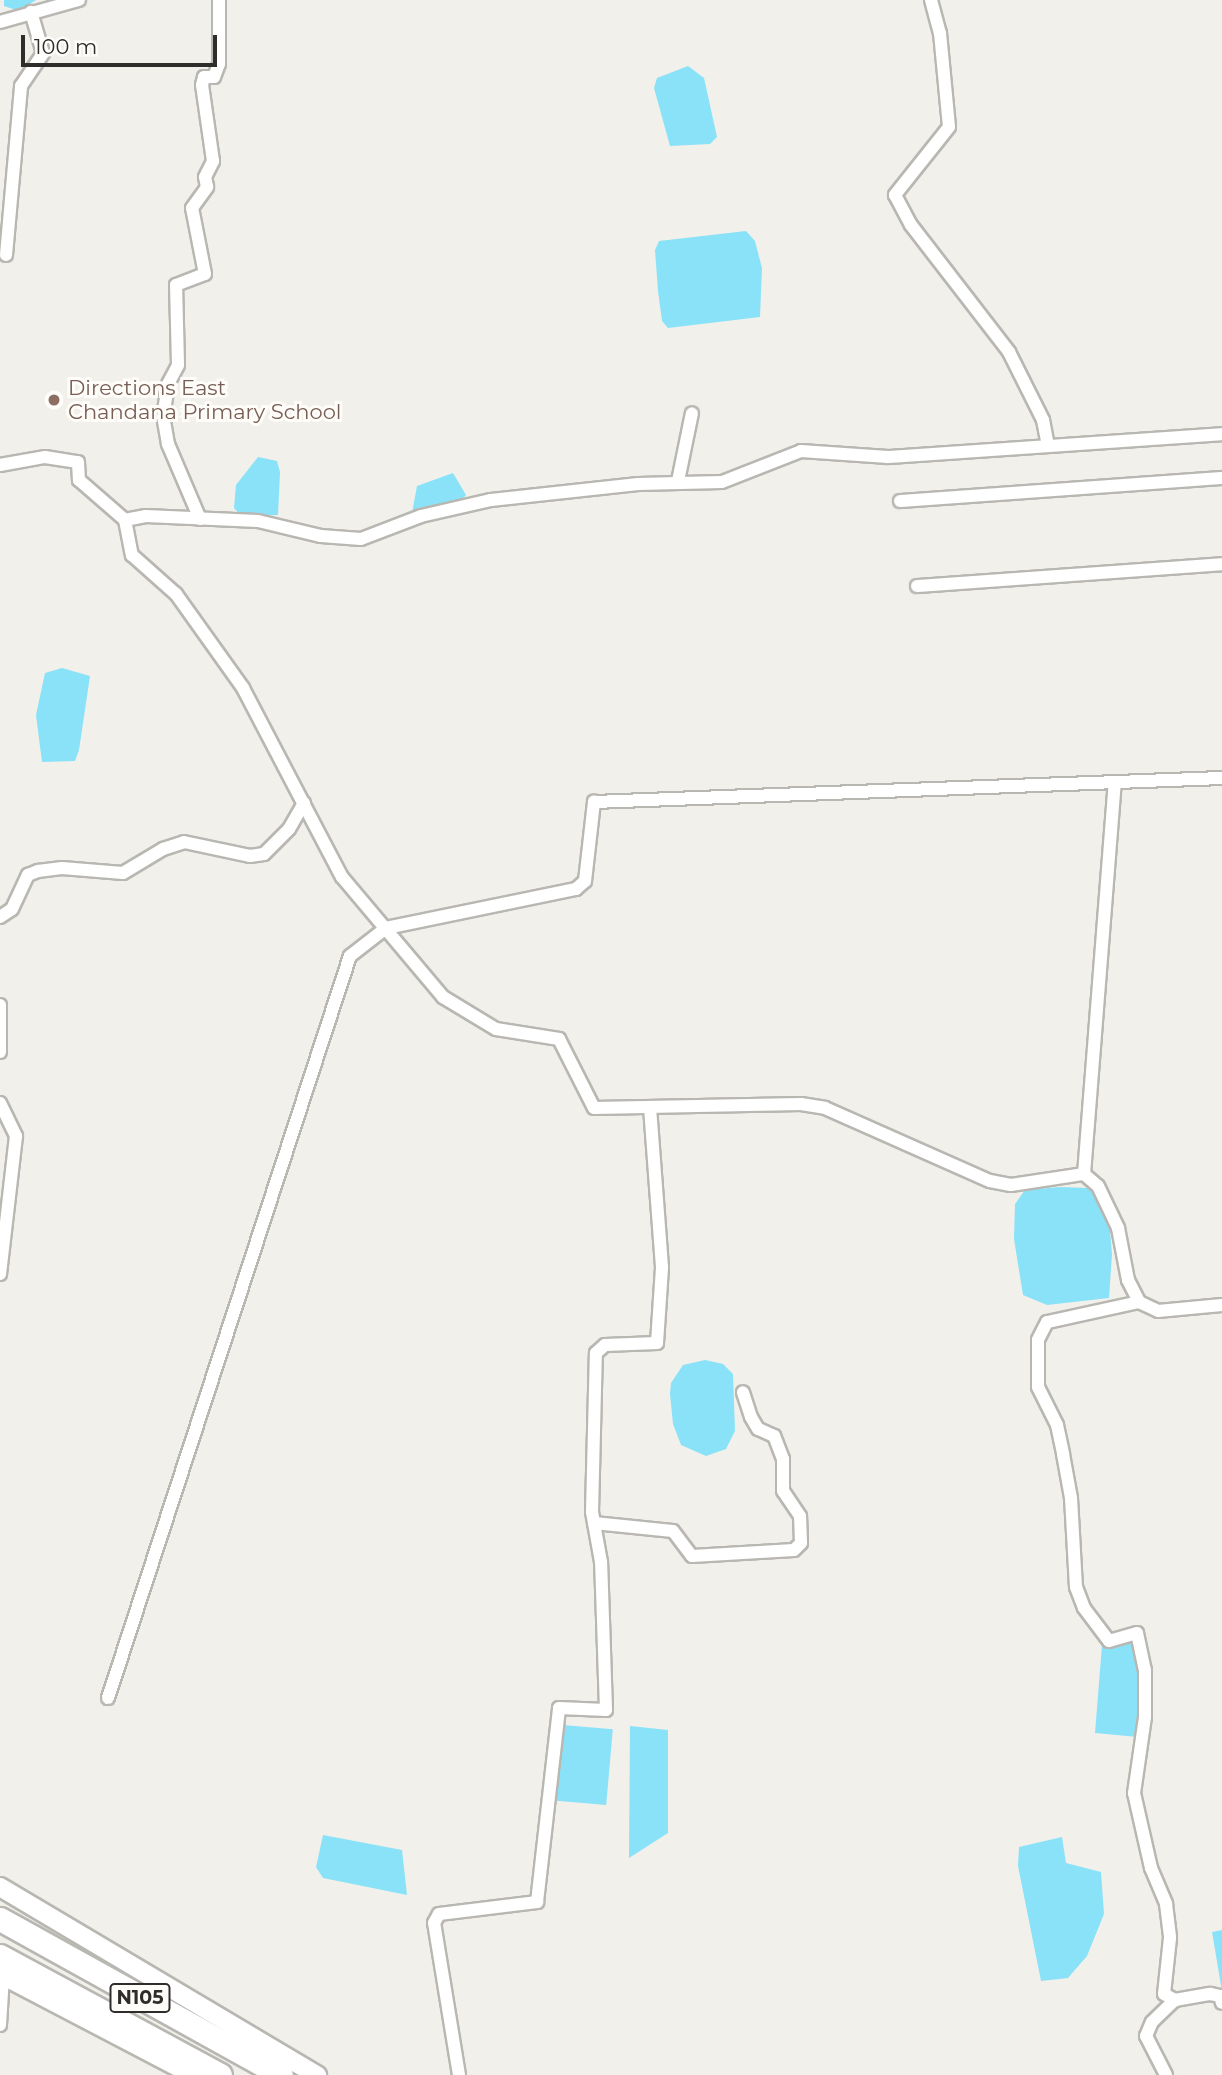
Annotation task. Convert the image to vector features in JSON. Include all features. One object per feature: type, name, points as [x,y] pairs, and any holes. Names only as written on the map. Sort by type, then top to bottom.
[{"type":"highway","name":"N105","points":[[0,1919],[281,2075]]},
{"type":"highway","name":"N105","points":[[1,1969],[220,2075]]},
{"type":"main road","points":[[0,1887],[317,2075]]},
{"type":"main road","points":[[1,1969],[193,2075]]},
{"type":"street","points":[[0,22],[79,0]]},
{"type":"street","points":[[200,519],[168,444],[163,417],[167,384],[178,365],[176,285],[205,274],[192,208],[207,187],[205,177],[213,162],[202,85],[204,78],[214,77],[219,64],[219,0]]},
{"type":"street","points":[[931,0],[940,33],[950,127],[895,195],[911,225],[1009,352],[1043,420],[1048,445]]},
{"type":"street","points":[[6,255],[21,86],[43,53],[32,12]]},
{"type":"street","points":[[678,481],[692,413]]},
{"type":"street","points":[[125,520],[146,516],[258,521],[321,536],[361,539],[421,516],[491,500],[678,481],[722,482],[801,451],[888,457],[1222,434]]},
{"type":"street","points":[[0,465],[45,457],[78,462],[79,480],[125,520],[132,555],[176,594],[243,688],[342,877],[443,997],[496,1029],[559,1039],[594,1108],[801,1104],[825,1108],[989,1181],[1011,1185],[1084,1174],[1098,1186],[1118,1228],[1128,1280],[1139,1302]]},
{"type":"street","points":[[900,501],[1222,478]]},
{"type":"street","points":[[917,586],[1222,564]]},
{"type":"street","points":[[108,1698],[331,1006],[350,956],[386,928],[576,889],[584,881],[594,802],[1222,778]]},
{"type":"street","points":[[1084,1174],[1115,782]]},
{"type":"street","points":[[0,917],[12,909],[28,875],[38,871],[62,868],[123,873],[163,849],[184,842],[250,856],[264,854],[289,829],[304,803]]},
{"type":"street","points":[[0,1005],[0,1052]]},
{"type":"street","points":[[0,1103],[5,1121],[16,1136],[0,1274]]},
{"type":"street","points":[[459,2075],[434,1923],[439,1914],[537,1902],[559,1708],[606,1710],[601,1562],[594,1523],[596,1353],[606,1345],[657,1343],[662,1267],[650,1107]]},
{"type":"street","points":[[1175,2000],[1164,1994],[1170,1938],[1166,1904],[1151,1868],[1134,1793],[1145,1717],[1145,1670],[1137,1633],[1110,1642],[1084,1608],[1076,1587],[1071,1497],[1057,1425],[1038,1387],[1036,1363],[1038,1340],[1047,1322],[1139,1302],[1158,1311],[1222,1305]]},
{"type":"street","points":[[594,1523],[673,1531],[692,1556],[794,1550],[801,1544],[800,1516],[783,1491],[783,1459],[774,1436],[758,1429],[743,1392]]},
{"type":"street","points":[[0,2025],[1,1969]]},
{"type":"street","points":[[1166,2075],[1146,2036],[1152,2022],[1175,2000],[1210,1994],[1220,1996],[1222,2003]]},
{"type":"water","points":[[4,0],[36,0],[19,11],[4,6]]},
{"type":"water","points":[[688,66],[704,78],[717,137],[710,144],[670,146],[654,88],[657,78]]},
{"type":"water","points":[[746,231],[755,241],[762,268],[760,317],[668,328],[662,321],[658,291],[655,250],[659,241]]},
{"type":"water","points":[[258,457],[277,461],[280,472],[278,515],[241,516],[234,508],[236,485]]},
{"type":"water","points":[[453,473],[466,495],[462,500],[412,513],[417,486]]},
{"type":"water","points":[[62,668],[90,676],[79,750],[75,761],[42,762],[36,715],[45,673]]},
{"type":"water","points":[[1088,1188],[1102,1203],[1109,1219],[1112,1254],[1109,1298],[1047,1305],[1023,1295],[1014,1239],[1015,1204],[1025,1190]]},
{"type":"water","points":[[705,1360],[723,1364],[733,1374],[735,1431],[726,1449],[706,1456],[681,1445],[673,1424],[670,1394],[671,1383],[683,1365]]},
{"type":"water","points":[[1131,1640],[1141,1669],[1138,1737],[1095,1733],[1102,1645]]},
{"type":"water","points":[[563,1725],[613,1729],[606,1805],[556,1801]]},
{"type":"water","points":[[630,1726],[668,1730],[668,1833],[629,1858]]},
{"type":"water","points":[[323,1835],[402,1850],[407,1895],[323,1878],[316,1867]]},
{"type":"water","points":[[1062,1837],[1066,1863],[1101,1872],[1104,1914],[1087,1956],[1068,1978],[1041,1981],[1018,1866],[1019,1847]]},
{"type":"water","points":[[1222,1930],[1222,1991],[1212,1932]]},
{"type":"place","name":"Directions East Chandana Primary School","points":[[54,400]]}]
